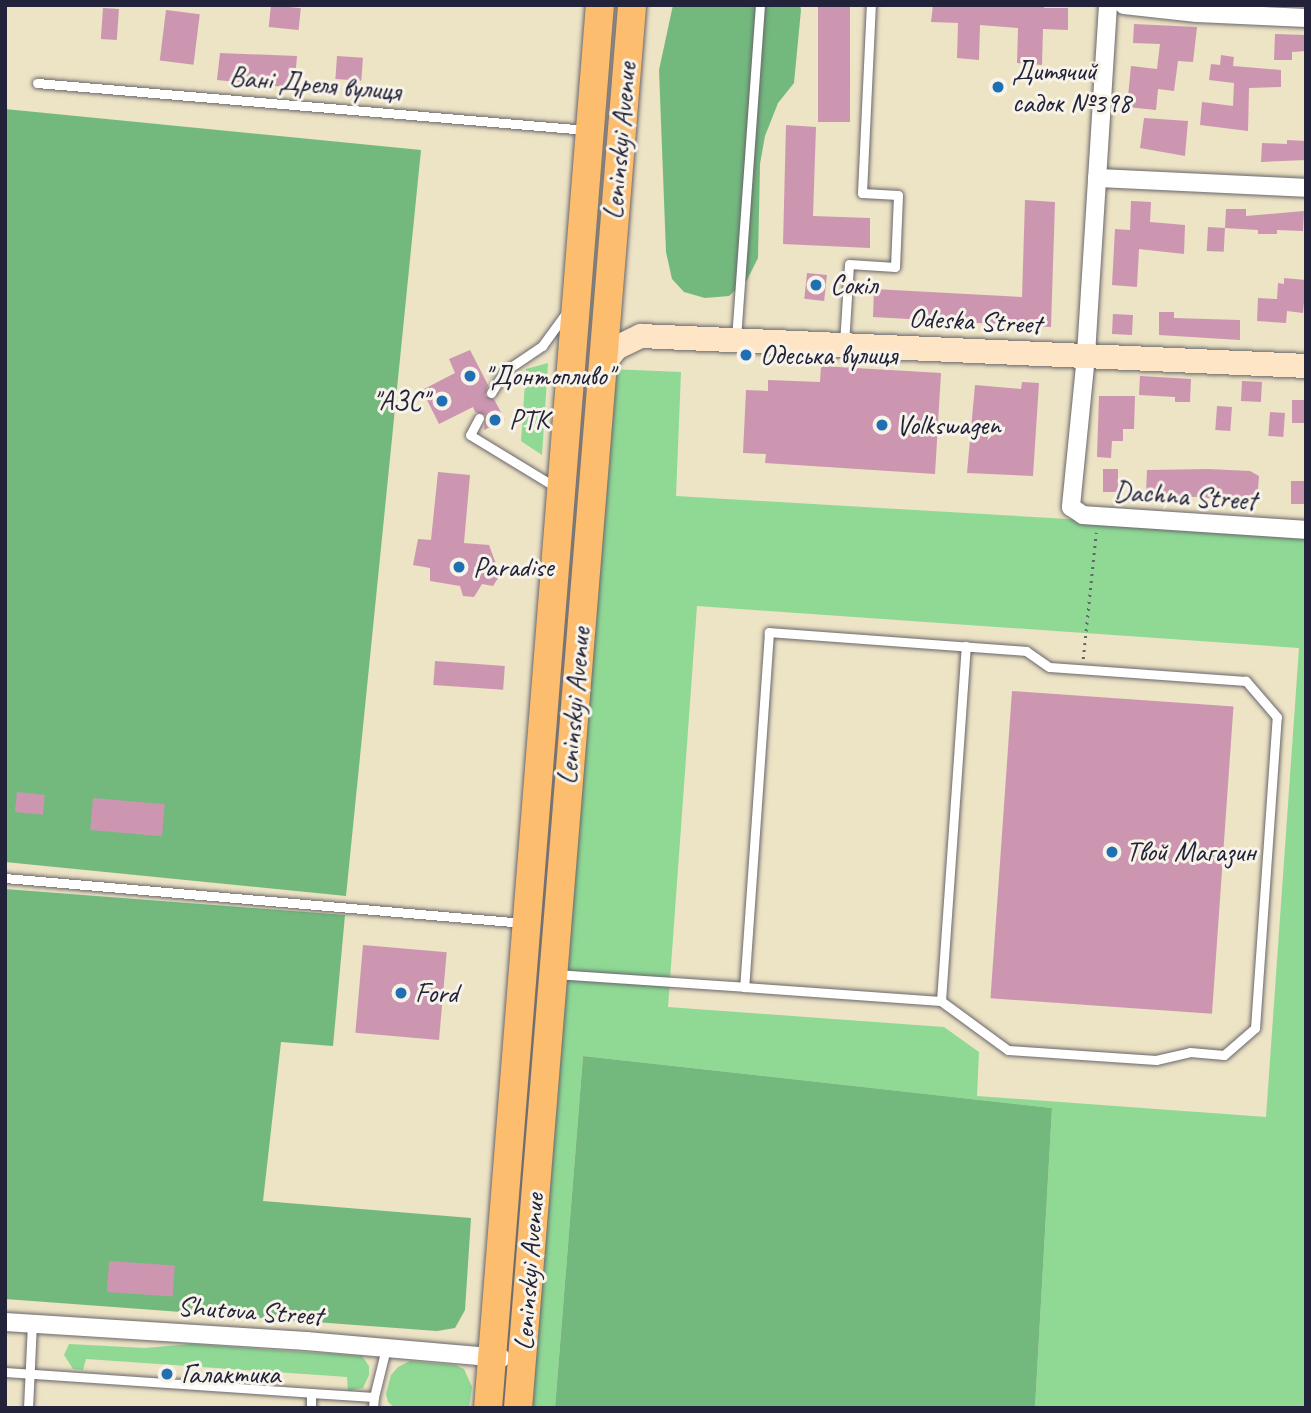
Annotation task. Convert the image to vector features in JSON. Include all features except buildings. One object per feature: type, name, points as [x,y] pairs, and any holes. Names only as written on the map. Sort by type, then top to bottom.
[{"type":"main road","name":"Leninskyi Avenue","points":[[518,1408],[538,972],[527,923],[600,5]]},
{"type":"main road","name":"Leninskyi Avenue","points":[[488,1408],[491,1358],[538,972],[602,366],[632,5]]},
{"type":"main road","points":[[587,177],[617,178]]},
{"type":"street","points":[[1086,356],[1108,5]]},
{"type":"street","points":[[1124,5],[1306,18]]},
{"type":"street","points":[[1097,178],[1306,188]]},
{"type":"street","points":[[602,366],[616,348],[641,336],[616,316],[608,298]]},
{"type":"street","name":"Odeska Street","points":[[641,336],[1306,366]]},
{"type":"street","name":"Dachna Street","points":[[1086,356],[1070,499],[1076,512],[1097,516],[1306,530]]},
{"type":"street","name":"Shutova Street","points":[[5,1322],[522,1360]]},
{"type":"lane","points":[[736,341],[760,5]]},
{"type":"lane","points":[[845,344],[849,264],[895,267],[898,195],[862,193],[871,5]]},
{"type":"lane","name":"Вані Дреля вулиця","points":[[37,83],[589,130]]},
{"type":"lane","points":[[491,393],[505,371],[542,346],[577,297]]},
{"type":"lane","points":[[478,418],[470,435],[562,492]]},
{"type":"lane","points":[[538,972],[744,987],[941,1001],[1008,1050],[1156,1060],[1190,1052],[1224,1055],[1255,1028],[1278,717],[1246,681],[1049,667],[1026,651],[769,632],[744,987]]},
{"type":"lane","points":[[941,1001],[966,646]]},
{"type":"lane","points":[[5,878],[527,923]]},
{"type":"lane","points":[[28,1408],[32,1323]]},
{"type":"lane","points":[[373,1408],[386,1348]]},
{"type":"lane","points":[[5,1372],[374,1397]]},
{"type":"lane","points":[[310,1408],[311,1393]]},
{"type":"path","points":[[1082,669],[1097,516]]},
{"type":"green space","points":[[673,5],[800,5],[801,10],[794,83],[778,103],[765,136],[760,164],[758,258],[747,280],[729,296],[705,298],[684,292],[672,279],[666,252],[659,70]]},
{"type":"green space","points":[[5,109],[421,150],[346,896],[5,862]]},
{"type":"green space","points":[[548,363],[542,455],[521,441],[526,369]]},
{"type":"green space","points":[[610,369],[681,372],[676,496],[1306,533],[1306,1408],[1035,1408],[1052,1108],[583,1056],[555,1408],[531,1408]],"holes":[[[697,606],[1299,648],[1266,1117],[977,1096],[979,1052],[944,1027],[668,1007]]]},
{"type":"green space","points":[[5,889],[345,915],[333,1046],[281,1042],[263,1201],[471,1218],[465,1310],[455,1328],[437,1331],[5,1299]]},
{"type":"green space","points":[[583,1056],[1052,1108],[1035,1408],[555,1408]]},
{"type":"green space","points":[[69,1344],[145,1348],[191,1344],[362,1356],[369,1366],[369,1375],[363,1388],[348,1391],[347,1377],[86,1359],[83,1370],[73,1369],[64,1355]]},
{"type":"green space","points":[[410,1361],[455,1365],[464,1369],[472,1387],[469,1408],[395,1408],[388,1402],[386,1394],[391,1375],[398,1367]]},
{"type":"place","name":"Дитячий садок №398","points":[[998,87]]},
{"type":"place","name":"Сокіл","points":[[816,285]]},
{"type":"place","name":"Одеська вулиця","points":[[746,355]]},
{"type":"place","name":"\"Донтопливо\"","points":[[470,376]]},
{"type":"place","name":"\"АЗС\"","points":[[442,401]]},
{"type":"place","name":"РТК","points":[[495,420]]},
{"type":"place","name":"Volkswagen","points":[[882,425]]},
{"type":"place","name":"Paradise","points":[[459,567]]},
{"type":"place","name":"Твой Магазин","points":[[1112,852]]},
{"type":"place","name":"Ford","points":[[401,993]]},
{"type":"place","name":"Галактика","points":[[167,1374]]}]
